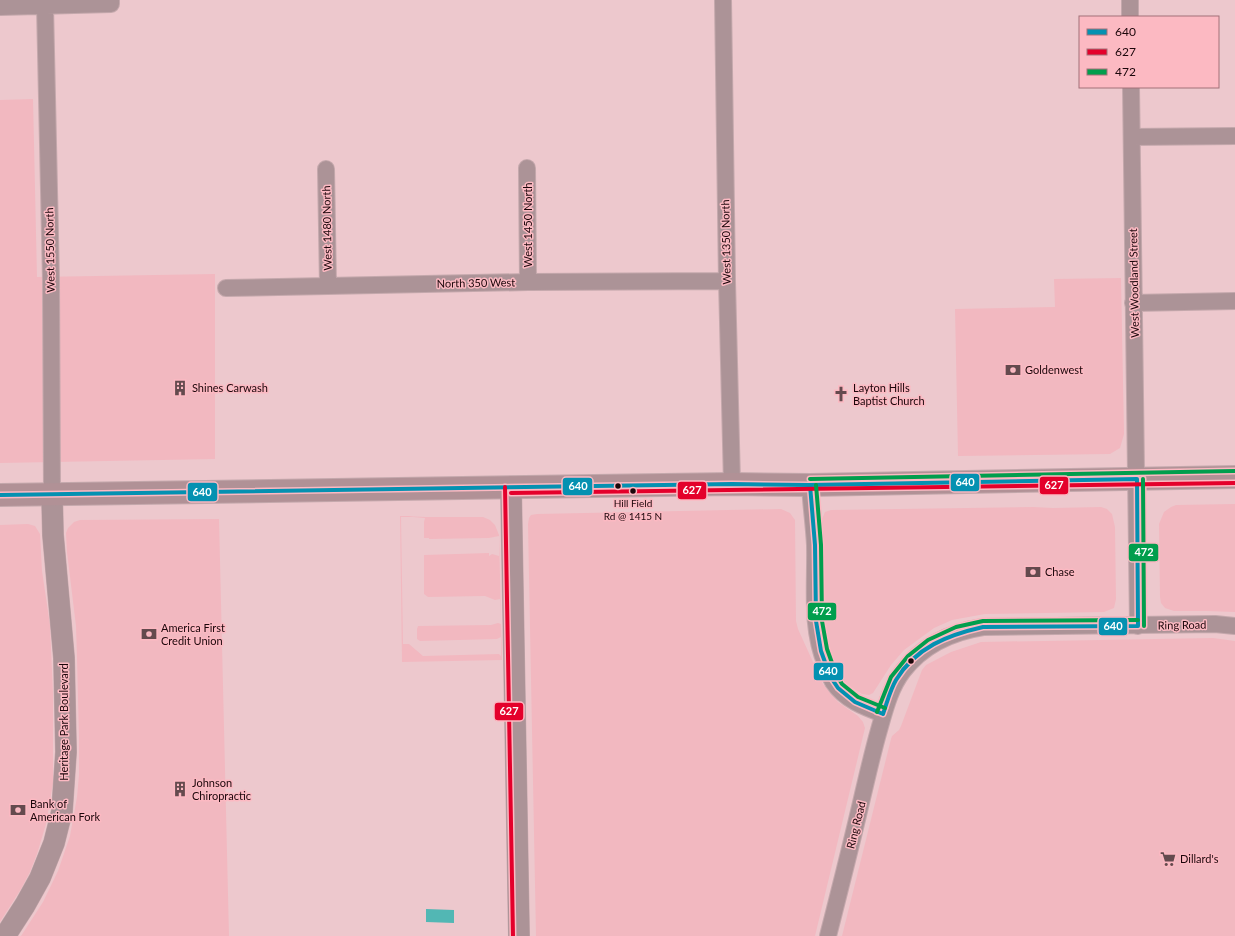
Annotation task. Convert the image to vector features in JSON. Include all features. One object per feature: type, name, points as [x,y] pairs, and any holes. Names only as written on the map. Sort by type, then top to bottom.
[{"type":"main road","points":[[0,495],[732,484],[810,485],[1235,477]]},
{"type":"street","name":"West 1350 North","points":[[723,0],[727,281],[732,484]]},
{"type":"street","points":[[1130,0],[1130,16]]},
{"type":"street","points":[[0,7],[111,2]]},
{"type":"street","name":"West 1550 North","points":[[45,6],[51,281],[52,495]]},
{"type":"street","name":"West Woodland Street","points":[[1131,88],[1138,626]]},
{"type":"street","points":[[1132,137],[1235,136]]},
{"type":"street","name":"West 1450 North","points":[[527,168],[528,282]]},
{"type":"street","name":"West 1480 North","points":[[326,169],[328,286]]},
{"type":"street","name":"North 350 West","points":[[226,288],[528,282],[727,281]]},
{"type":"street","points":[[1133,303],[1235,301]]},
{"type":"street","points":[[810,485],[815,545],[814,611],[823,658],[833,681],[842,692],[864,707],[883,714]]},
{"type":"street","points":[[511,487],[519,936]]},
{"type":"street","name":"Heritage Park Boulevard","points":[[5,936],[40,878],[54,843],[62,811],[66,752],[64,658],[53,535],[52,495]]},
{"type":"street","name":"Ring Road","points":[[828,936],[883,714],[896,680],[912,660],[931,645],[958,633],[983,627],[1215,624],[1235,626]]},
{"type":"shaded area","points":[[33,99],[37,277],[215,274],[215,459],[0,463],[0,100]]},
{"type":"shaded area","points":[[1121,278],[1124,434],[1120,448],[1110,454],[958,456],[955,309],[1055,307],[1054,279]]},
{"type":"shaded area","points":[[1235,504],[1235,612],[1174,611],[1165,608],[1161,603],[1160,597],[1159,524],[1164,512],[1176,505]]},
{"type":"shaded area","points":[[1101,507],[1107,509],[1112,514],[1115,527],[1116,599],[1114,608],[1104,612],[985,614],[952,620],[934,628],[904,650],[891,665],[873,693],[869,695],[862,694],[846,684],[832,666],[824,633],[822,519],[825,512],[831,510]]},
{"type":"shaded area","points":[[781,509],[790,513],[795,520],[796,621],[798,629],[823,684],[838,702],[858,716],[863,722],[865,728],[815,936],[536,936],[529,518],[531,515],[537,514]]},
{"type":"shaded area","points":[[400,516],[403,644],[409,644],[423,656],[499,654],[501,656],[501,637],[497,639],[420,641],[417,639],[418,626],[501,624],[500,599],[495,600],[485,596],[428,597],[424,594],[424,555],[489,553],[489,556],[492,554],[499,556],[499,536],[489,538],[424,538],[425,518],[402,516],[483,517],[490,520],[495,525],[499,535],[502,660],[402,662]]},
{"type":"shaded area","points":[[219,519],[229,936],[21,936],[43,902],[58,871],[70,836],[77,797],[79,775],[79,737],[76,626],[67,552],[66,533],[68,528],[74,522],[80,520]]},
{"type":"shaded area","points":[[28,524],[35,526],[40,534],[42,571],[50,625],[53,694],[53,783],[46,824],[37,854],[21,889],[0,922],[0,525]]},
{"type":"shaded area","points":[[1213,638],[1235,641],[1235,936],[842,936],[891,739],[901,726],[922,670],[926,665],[951,652],[981,642]]},
{"type":"water","points":[[426,909],[454,910],[454,923],[426,922]]},
{"type":"transit line","name":"472","points":[[810,479],[1235,471]]},
{"type":"transit line","name":"640","points":[[1137,479],[1138,626],[983,627],[957,634],[934,644],[913,659],[896,680],[890,692],[883,714],[855,702],[838,688],[830,676],[821,651],[816,621],[815,545],[810,485],[1137,479]]},
{"type":"transit line","name":"472","points":[[1143,479],[1144,626]]},
{"type":"transit line","name":"627","points":[[511,493],[1235,483]]},
{"type":"transit line","name":"640","points":[[0,495],[732,484],[810,485]]},
{"type":"transit line","name":"472","points":[[816,485],[821,545],[822,621],[827,649],[836,674],[842,684],[858,697],[885,708]]},
{"type":"transit line","name":"627","points":[[505,487],[513,936]]},
{"type":"transit line","name":"472","points":[[877,712],[891,677],[908,656],[928,640],[956,627],[983,621],[1138,620]]},
{"type":"place","name":"Goldenwest","points":[[1013,370]]},
{"type":"place","name":"Shines Carwash","points":[[180,388]]},
{"type":"place","name":"Layton Hills Baptist Church","points":[[841,394]]},
{"type":"place","name":"Hill Field Rd @ 1415 N","points":[[633,491]]},
{"type":"place","name":"Chase","points":[[1033,572]]},
{"type":"place","name":"America First Credit Union","points":[[149,634]]},
{"type":"place","name":"Johnson Chiropractic","points":[[180,789]]},
{"type":"place","name":"Bank of American Fork","points":[[18,810]]},
{"type":"place","name":"Dillard's","points":[[1168,859]]}]
